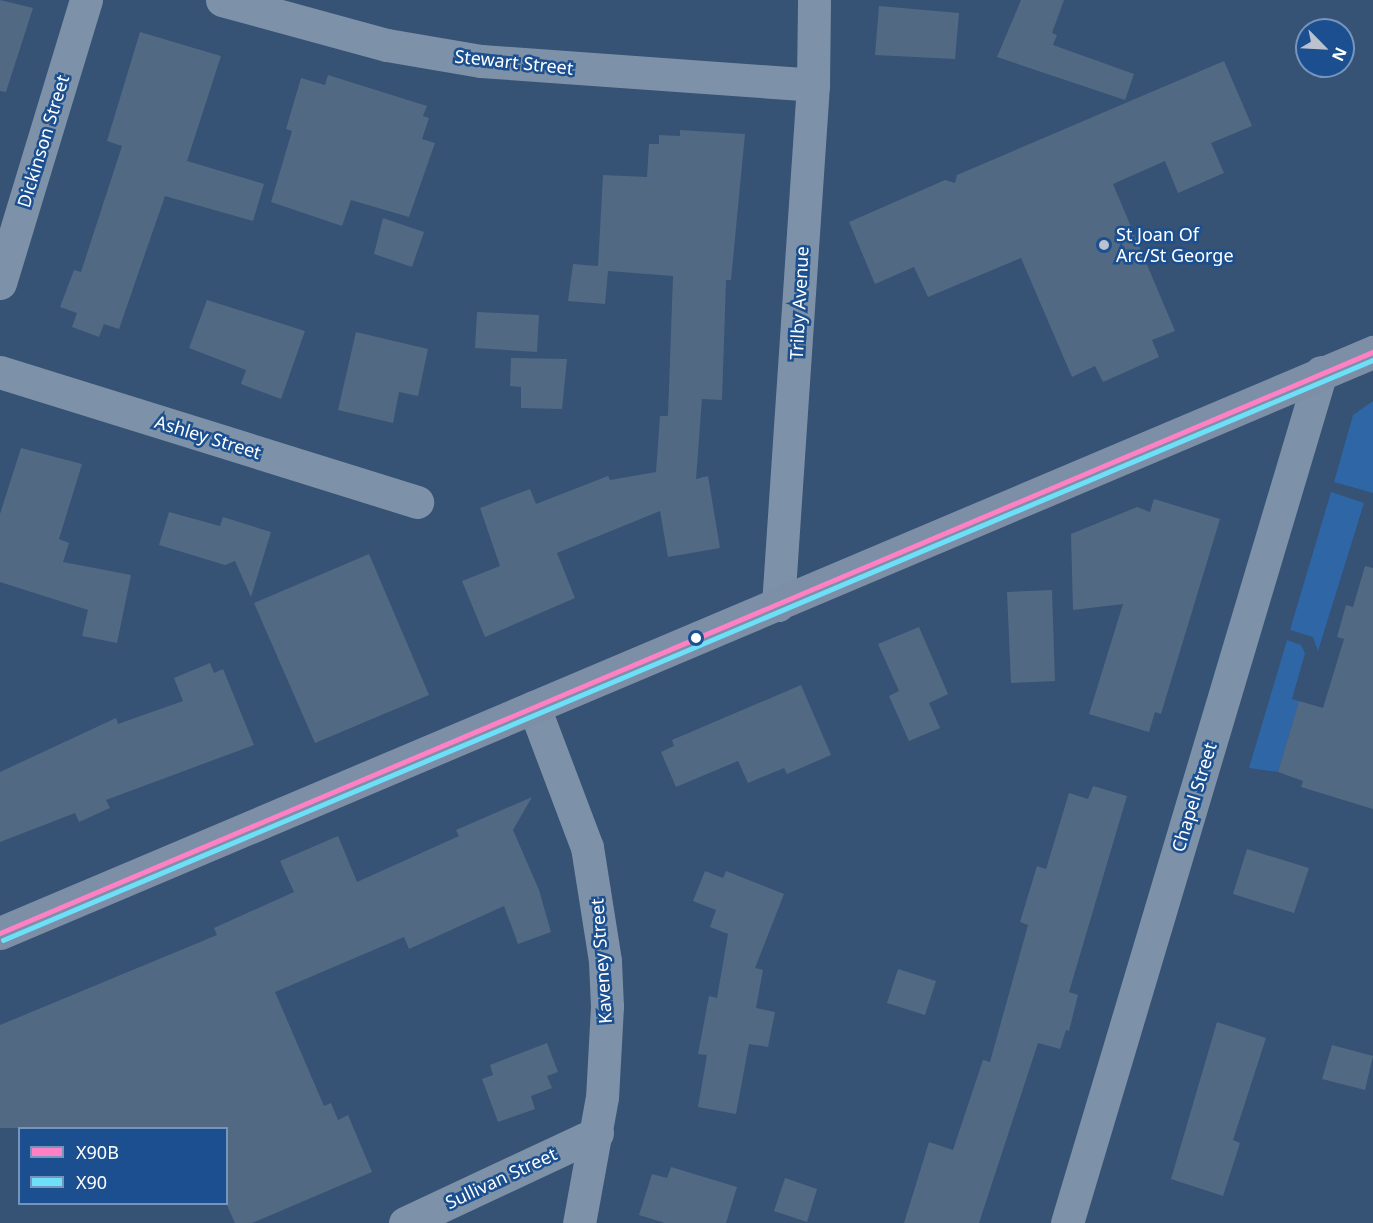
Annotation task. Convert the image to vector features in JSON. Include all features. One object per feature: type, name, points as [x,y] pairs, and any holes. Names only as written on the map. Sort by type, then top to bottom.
[{"type":"main road","points":[[0,933],[778,605],[1321,372],[1373,352]]},
{"type":"street","name":"Dickinson Street","points":[[0,283],[86,0]]},
{"type":"street","name":"Stewart Street","points":[[222,0],[387,45],[481,61],[813,85]]},
{"type":"street","name":"Trilby Avenue","points":[[778,605],[813,85],[814,0]]},
{"type":"street","name":"Ashley Street","points":[[0,372],[417,502]]},
{"type":"street","name":"Chapel Street","points":[[1067,1223],[1321,372]]},
{"type":"street","name":"Kaveney Street","points":[[534,707],[587,847],[601,922],[607,1006],[597,1133],[579,1223]]},
{"type":"street","name":"Sullivan Street","points":[[405,1223],[597,1133]]},
{"type":"shaded area","points":[[1373,401],[1373,493],[1334,482],[1353,415]]},
{"type":"shaded area","points":[[1331,492],[1364,503],[1318,651],[1313,637],[1290,630]]},
{"type":"shaded area","points":[[1287,640],[1301,645],[1305,653],[1292,699],[1299,701],[1278,772],[1249,768]]},
{"type":"building","points":[[0,0],[33,8],[6,92],[0,91]]},
{"type":"building","points":[[1021,0],[1064,0],[1052,33],[1057,35],[1053,45],[1134,74],[1125,100],[997,57]]},
{"type":"building","points":[[879,6],[959,13],[955,59],[875,55]]},
{"type":"building","points":[[140,32],[221,56],[187,161],[264,184],[253,221],[165,196],[119,329],[104,324],[99,337],[72,327],[77,313],[60,307],[74,270],[81,272],[122,146],[107,141]]},
{"type":"building","points":[[1224,61],[1252,126],[1211,143],[1224,173],[1178,193],[1165,161],[1113,184],[1175,331],[1152,340],[1159,357],[1103,382],[1095,366],[1072,377],[1021,258],[928,297],[914,267],[875,284],[849,222],[945,180],[955,183],[957,175]]},
{"type":"building","points":[[328,75],[427,106],[423,116],[429,118],[422,139],[435,143],[409,217],[351,200],[342,226],[271,202],[292,131],[286,129],[301,78],[325,85]]},
{"type":"building","points":[[680,130],[745,134],[731,280],[726,280],[722,400],[702,399],[696,479],[708,476],[720,548],[668,557],[660,511],[557,553],[575,598],[485,637],[462,581],[500,566],[480,508],[530,489],[536,504],[608,476],[610,480],[656,472],[660,416],[668,416],[673,276],[608,271],[605,304],[568,301],[573,264],[598,266],[603,175],[647,177],[649,144],[659,144],[659,135],[680,136]]},
{"type":"building","points":[[383,218],[424,232],[412,267],[374,254]]},
{"type":"building","points":[[207,300],[305,331],[281,399],[241,384],[246,370],[189,348]]},
{"type":"building","points":[[477,312],[539,315],[537,352],[475,348]]},
{"type":"building","points":[[356,332],[428,349],[418,396],[399,392],[393,423],[338,410]]},
{"type":"building","points":[[511,358],[567,359],[562,409],[521,408],[521,387],[510,386]]},
{"type":"building","points":[[21,448],[82,464],[59,539],[69,543],[63,562],[131,575],[117,643],[82,636],[88,610],[0,582],[0,514]]},
{"type":"building","points":[[1154,499],[1220,519],[1161,714],[1155,712],[1149,732],[1089,714],[1123,604],[1073,610],[1071,534],[1137,507],[1150,512]]},
{"type":"building","points":[[169,512],[220,526],[223,517],[271,532],[251,597],[235,561],[225,565],[159,545]]},
{"type":"building","points":[[369,554],[429,695],[315,743],[254,603]]},
{"type":"building","points":[[1365,566],[1373,568],[1373,809],[1301,787],[1303,781],[1278,772],[1299,701],[1323,708],[1344,639],[1337,637],[1346,605],[1353,607]]},
{"type":"building","points":[[1052,590],[1055,681],[1011,683],[1007,592]]},
{"type":"building","points":[[919,627],[948,694],[929,703],[940,728],[909,741],[889,696],[899,691],[878,644]]},
{"type":"building","points":[[210,663],[214,673],[223,669],[254,745],[106,800],[110,808],[79,822],[75,813],[0,842],[0,772],[116,718],[118,724],[183,701],[174,678]]},
{"type":"building","points":[[801,685],[831,755],[787,774],[784,768],[748,783],[738,761],[676,787],[661,752],[674,746],[672,740]]},
{"type":"building","points":[[1093,786],[1127,796],[1069,992],[1078,995],[1069,1031],[1066,1030],[1060,1049],[1038,1043],[979,1223],[904,1223],[929,1142],[953,1150],[983,1060],[990,1062],[1028,925],[1020,922],[1037,866],[1046,869],[1069,793],[1088,799]]},
{"type":"building","points":[[532,797],[513,830],[539,890],[551,932],[518,944],[504,906],[409,949],[404,937],[275,992],[324,1106],[331,1103],[338,1120],[348,1115],[372,1172],[252,1223],[235,1223],[227,1205],[228,1127],[0,1128],[0,1025],[217,935],[214,928],[294,892],[280,861],[338,836],[357,882],[459,836],[456,830]]},
{"type":"building","points":[[1247,849],[1309,868],[1294,913],[1233,894]]},
{"type":"building","points":[[705,871],[723,878],[726,871],[784,894],[755,968],[763,970],[756,1008],[775,1012],[768,1047],[749,1044],[736,1114],[698,1107],[707,1055],[698,1054],[709,996],[717,998],[728,934],[710,927],[716,910],[693,901]]},
{"type":"building","points":[[898,969],[936,981],[925,1015],[887,1003]]},
{"type":"building","points":[[1217,1022],[1266,1038],[1233,1140],[1240,1143],[1223,1196],[1171,1179]]},
{"type":"building","points":[[547,1043],[558,1072],[547,1076],[552,1088],[531,1096],[535,1109],[498,1122],[482,1079],[493,1075],[490,1065]]},
{"type":"building","points":[[1332,1045],[1373,1056],[1365,1090],[1322,1079]]},
{"type":"building","points":[[671,1167],[737,1187],[726,1223],[665,1223],[639,1215],[652,1174],[667,1178]]},
{"type":"building","points":[[785,1178],[817,1189],[807,1222],[774,1211]]},
{"type":"transit line","name":"X90B","points":[[0,933],[1373,352]]},
{"type":"transit line","name":"X90","points":[[3,940],[1373,360]]},
{"type":"place","name":"St Joan Of Arc/St George","points":[[1104,245]]}]
